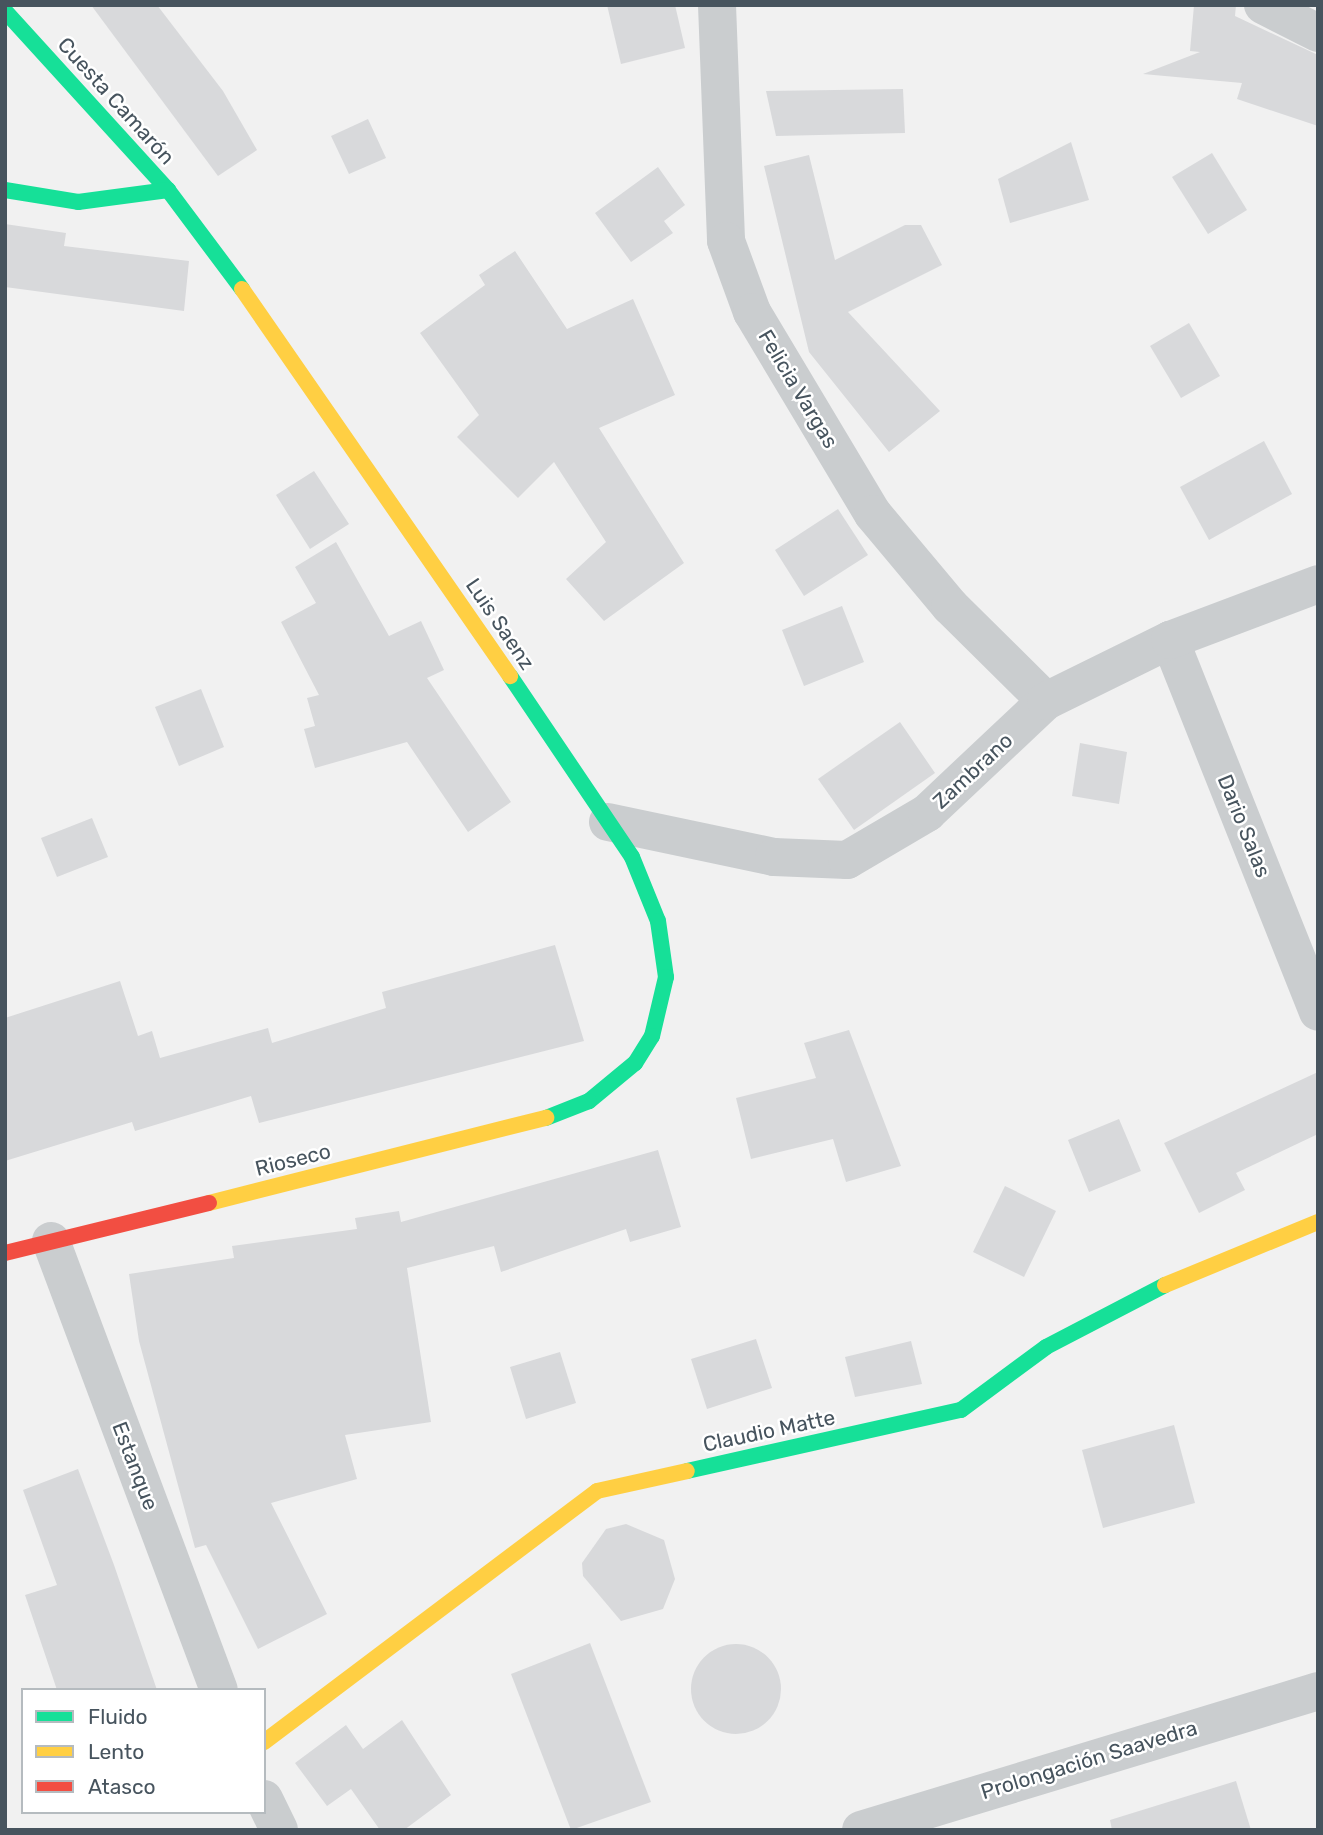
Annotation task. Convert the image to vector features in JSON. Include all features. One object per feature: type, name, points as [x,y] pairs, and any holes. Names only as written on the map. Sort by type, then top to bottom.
[{"type":"main road","name":"Cuesta Camarón","points":[[5,11],[168,190]]},
{"type":"main road","name":"Cuesta Camarón","points":[[5,190],[78,202],[168,190]]},
{"type":"main road","name":"Luis Saenz","points":[[168,190],[280,335],[608,822],[649,895],[666,977],[652,1036],[635,1063],[589,1101]]},
{"type":"main road","name":"Rioseco","points":[[5,1253],[533,1123],[589,1101]]},
{"type":"main road","name":"Claudio Matte","points":[[266,1740],[597,1491],[961,1410],[1046,1347],[1132,1299],[1318,1222]]},
{"type":"street","name":"Felicia Vargas","points":[[717,5],[726,241],[752,312],[873,514],[950,606],[1046,701]]},
{"type":"street","points":[[1263,5],[1318,33]]},
{"type":"street","name":"Zambrano","points":[[608,822],[774,857],[847,860],[927,813],[1046,701],[1170,639],[1318,584]]},
{"type":"street","name":"Dario Salas","points":[[1170,639],[1318,1012]]},
{"type":"street","name":"Estanque","points":[[51,1241],[218,1688]]},
{"type":"street","name":"Prolongación Saavedra","points":[[861,1830],[1318,1691]]},
{"type":"street","points":[[266,1803],[279,1830]]},
{"type":"building","points":[[91,5],[157,5],[223,91],[257,150],[218,176]]},
{"type":"building","points":[[607,5],[675,5],[685,48],[621,64]]},
{"type":"building","points":[[1194,5],[1236,5],[1235,16],[1318,55],[1318,126],[1237,99],[1242,83],[1143,74],[1200,52],[1190,51]]},
{"type":"building","points":[[903,89],[905,133],[776,136],[766,91]]},
{"type":"building","points":[[368,119],[386,158],[349,174],[331,136]]},
{"type":"building","points":[[1071,142],[1089,200],[1010,223],[998,179]]},
{"type":"building","points":[[1212,153],[1247,210],[1208,234],[1172,177]]},
{"type":"building","points":[[809,155],[835,260],[905,225],[921,225],[942,265],[848,312],[940,411],[889,452],[809,352],[764,166]]},
{"type":"building","points":[[658,167],[685,205],[664,221],[673,233],[631,262],[595,213]]},
{"type":"building","points":[[5,224],[66,233],[64,246],[189,261],[184,311],[5,287]]},
{"type":"building","points":[[515,251],[567,329],[633,299],[675,395],[599,428],[684,563],[604,621],[566,579],[606,542],[554,462],[518,498],[457,437],[479,415],[420,333],[485,285],[479,275]]},
{"type":"building","points":[[1189,323],[1220,376],[1181,398],[1150,346]]},
{"type":"building","points":[[1264,441],[1292,494],[1209,540],[1180,487]]},
{"type":"building","points":[[314,471],[349,524],[310,549],[276,495]]},
{"type":"building","points":[[838,509],[868,555],[804,596],[775,550]]},
{"type":"building","points":[[336,542],[389,636],[421,621],[444,670],[427,678],[511,802],[468,832],[407,742],[315,768],[304,729],[315,726],[307,698],[319,695],[281,622],[316,603],[295,567]]},
{"type":"building","points":[[842,606],[864,662],[804,686],[782,630]]},
{"type":"building","points":[[201,689],[224,747],[179,766],[155,707]]},
{"type":"building","points":[[900,722],[935,773],[854,830],[818,779]]},
{"type":"building","points":[[1080,743],[1127,752],[1119,804],[1072,796]]},
{"type":"building","points":[[92,818],[108,857],[57,877],[41,838]]},
{"type":"building","points":[[555,945],[584,1041],[259,1123],[251,1096],[135,1131],[132,1122],[5,1161],[5,1018],[120,981],[138,1036],[152,1031],[160,1058],[268,1028],[272,1043],[386,1008],[382,992]]},
{"type":"building","points":[[849,1030],[901,1166],[846,1182],[833,1139],[751,1159],[736,1098],[816,1078],[804,1043]]},
{"type":"building","points":[[1318,1072],[1318,1134],[1236,1173],[1245,1190],[1199,1213],[1164,1143]]},
{"type":"building","points":[[1119,1119],[1141,1171],[1089,1192],[1068,1140]]},
{"type":"building","points":[[658,1150],[681,1227],[630,1242],[626,1229],[501,1272],[494,1246],[407,1268],[431,1422],[345,1435],[357,1479],[271,1503],[327,1614],[258,1649],[206,1545],[195,1548],[139,1341],[129,1274],[234,1258],[232,1246],[357,1229],[355,1218],[399,1211],[401,1222]]},
{"type":"building","points":[[1005,1186],[1056,1211],[1024,1277],[973,1252]]},
{"type":"building","points":[[756,1339],[772,1388],[707,1409],[691,1359]]},
{"type":"building","points":[[911,1341],[922,1384],[855,1397],[845,1357]]},
{"type":"building","points":[[560,1352],[576,1403],[526,1419],[510,1367]]},
{"type":"building","points":[[1174,1425],[1195,1503],[1103,1528],[1082,1450]]},
{"type":"building","points":[[78,1469],[156,1688],[56,1688],[25,1595],[57,1585],[23,1490]]},
{"type":"building","points":[[626,1524],[664,1540],[675,1579],[663,1609],[621,1621],[583,1576],[582,1563],[606,1529]]},
{"type":"building","points":[[590,1643],[651,1802],[571,1830],[511,1674]]},
{"type":"building","points":[[736,1644],[753,1647],[768,1657],[778,1672],[781,1689],[778,1706],[768,1721],[753,1731],[736,1734],[719,1731],[704,1721],[694,1706],[691,1689],[694,1672],[704,1657],[719,1647]]},
{"type":"building","points":[[402,1720],[451,1795],[404,1830],[380,1830],[351,1789],[327,1806],[295,1763],[346,1725],[363,1749]]},
{"type":"building","points":[[1236,1781],[1251,1830],[1112,1830],[1110,1820]]},
{"type":"traffic: fast","points":[[5,11],[168,190],[242,289]]},
{"type":"traffic: fast","points":[[5,190],[78,202],[168,190]]},
{"type":"traffic: fast","points":[[510,676],[632,857],[658,921],[666,977],[652,1036],[635,1063],[589,1101],[546,1118]]},
{"type":"traffic: fast","points":[[687,1471],[961,1410],[1046,1347],[1165,1285]]},
{"type":"traffic: slow","points":[[242,289],[510,676]]},
{"type":"traffic: slow","points":[[209,1203],[546,1118]]},
{"type":"traffic: slow","points":[[1165,1285],[1318,1222]]},
{"type":"traffic: slow","points":[[266,1740],[597,1491],[687,1471]]},
{"type":"traffic: jam","points":[[5,1253],[209,1203]]}]
